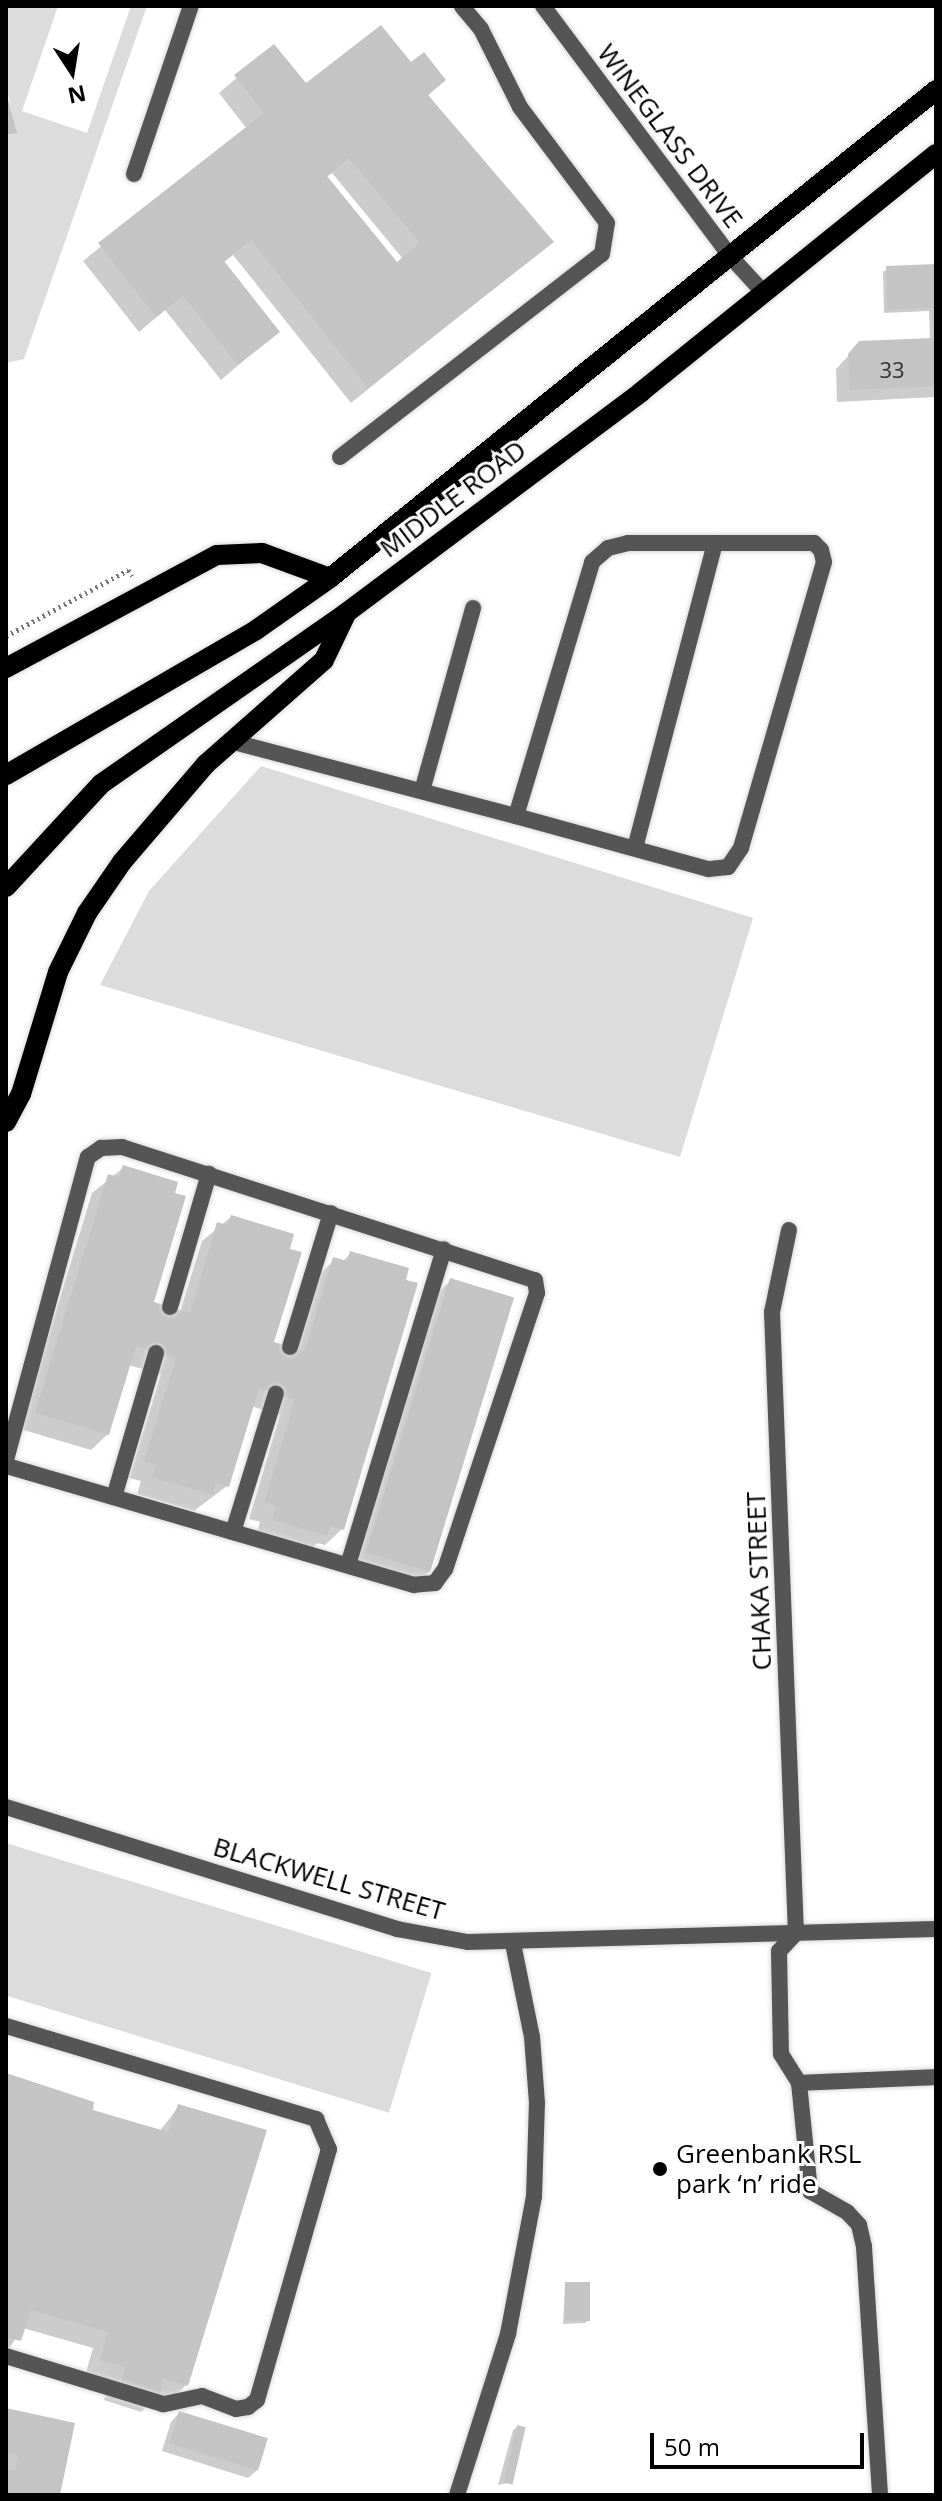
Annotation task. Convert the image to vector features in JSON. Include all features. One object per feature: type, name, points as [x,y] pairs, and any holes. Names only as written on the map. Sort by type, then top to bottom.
[{"type":"main road","name":"MIDDLE ROAD","points":[[6,775],[256,630],[330,578],[936,90]]},
{"type":"main road","name":"MIDDLE ROAD","points":[[6,887],[101,784],[346,613],[641,392],[936,154]]},
{"type":"main road","points":[[6,668],[217,555],[262,553],[330,578]]},
{"type":"main road","points":[[6,1122],[21,1094],[58,972],[87,913],[160,814],[230,741],[324,660],[346,613]]},
{"type":"street","points":[[134,174],[191,6]]},
{"type":"street","points":[[340,457],[602,254],[607,223],[520,107],[481,29],[462,6]]},
{"type":"street","name":"WINEGLASS DRIVE","points":[[543,6],[730,256],[763,292]]},
{"type":"street","points":[[230,741],[708,869],[728,867],[741,848],[824,562],[814,543],[628,543],[608,548],[592,562],[516,816]]},
{"type":"street","points":[[635,848],[715,543]]},
{"type":"street","points":[[422,791],[473,608]]},
{"type":"street","points":[[6,1460],[88,1157],[101,1148],[122,1147],[535,1280],[537,1293],[445,1569],[435,1583],[414,1585],[6,1466]]},
{"type":"street","points":[[170,1307],[209,1174]]},
{"type":"street","points":[[290,1347],[331,1213]]},
{"type":"street","name":"CHAKA STREET","points":[[789,1230],[772,1312],[796,1933]]},
{"type":"street","points":[[348,1565],[444,1249]]},
{"type":"street","points":[[114,1497],[156,1353]]},
{"type":"street","points":[[233,1532],[276,1393]]},
{"type":"street","name":"BLACKWELL STREET","points":[[6,1807],[397,1929],[513,1944],[936,1929]]},
{"type":"street","points":[[796,1933],[779,1951],[781,2054],[799,2083],[810,2191],[847,2212],[859,2225],[864,2247],[880,2495]]},
{"type":"street","points":[[457,2495],[508,2334],[534,2197],[537,2103],[532,2037],[513,1944]]},
{"type":"street","points":[[6,2026],[316,2119],[329,2149],[257,2400],[248,2407],[236,2409],[202,2396],[163,2404],[6,2356]]},
{"type":"street","points":[[799,2083],[936,2077]]},
{"type":"shaded area","points":[[6,6],[58,6],[22,111],[87,133],[131,6],[147,6],[24,359],[6,363],[6,135],[16,133],[6,85]]},
{"type":"shaded area","points":[[261,766],[753,918],[680,1157],[100,985],[149,891]]},
{"type":"shaded area","points":[[6,1843],[432,1973],[389,2113],[6,1996]]},
{"type":"building","points":[[381,25],[411,62],[424,52],[446,80],[428,95],[554,242],[368,388],[251,240],[224,261],[280,332],[238,365],[183,296],[156,317],[98,243],[264,113],[234,75],[274,44],[306,83]],"holes":[[[349,158],[420,243],[397,262],[327,176]]]},
{"type":"building","points":[[6,91],[17,133],[6,135]]},
{"type":"building","points":[[936,264],[936,386],[849,390],[848,354],[859,341],[933,338],[932,308],[887,310],[886,266]]},
{"type":"building","points":[[123,1165],[178,1182],[175,1193],[186,1196],[154,1302],[190,1313],[217,1222],[227,1225],[231,1215],[294,1234],[290,1249],[302,1252],[274,1342],[305,1351],[333,1257],[347,1261],[350,1251],[409,1268],[406,1280],[418,1283],[344,1530],[330,1526],[327,1536],[272,1520],[276,1506],[264,1503],[295,1399],[259,1388],[229,1487],[216,1483],[212,1495],[152,1477],[156,1465],[144,1461],[176,1358],[136,1346],[109,1435],[35,1413],[108,1174],[119,1177]]},
{"type":"building","points":[[450,1278],[514,1298],[430,1572],[366,1552]]},
{"type":"building","points":[[6,2073],[94,2102],[93,2110],[168,2132],[178,2104],[267,2130],[188,2386],[163,2378],[159,2396],[120,2384],[125,2367],[100,2360],[108,2332],[31,2310],[21,2341],[6,2337]]},
{"type":"building","points":[[565,2282],[590,2282],[590,2321],[565,2321]]},
{"type":"building","points":[[6,2408],[75,2423],[60,2495],[6,2495],[6,2469],[15,2471],[18,2455],[6,2453]]},
{"type":"building","points":[[179,2411],[268,2438],[258,2471],[169,2444]]},
{"type":"building","points":[[517,2425],[526,2427],[512,2485],[504,2482]]},
{"type":"place","name":"Greenbank RSL park ‘n’ ride","points":[[660,2169]]}]
